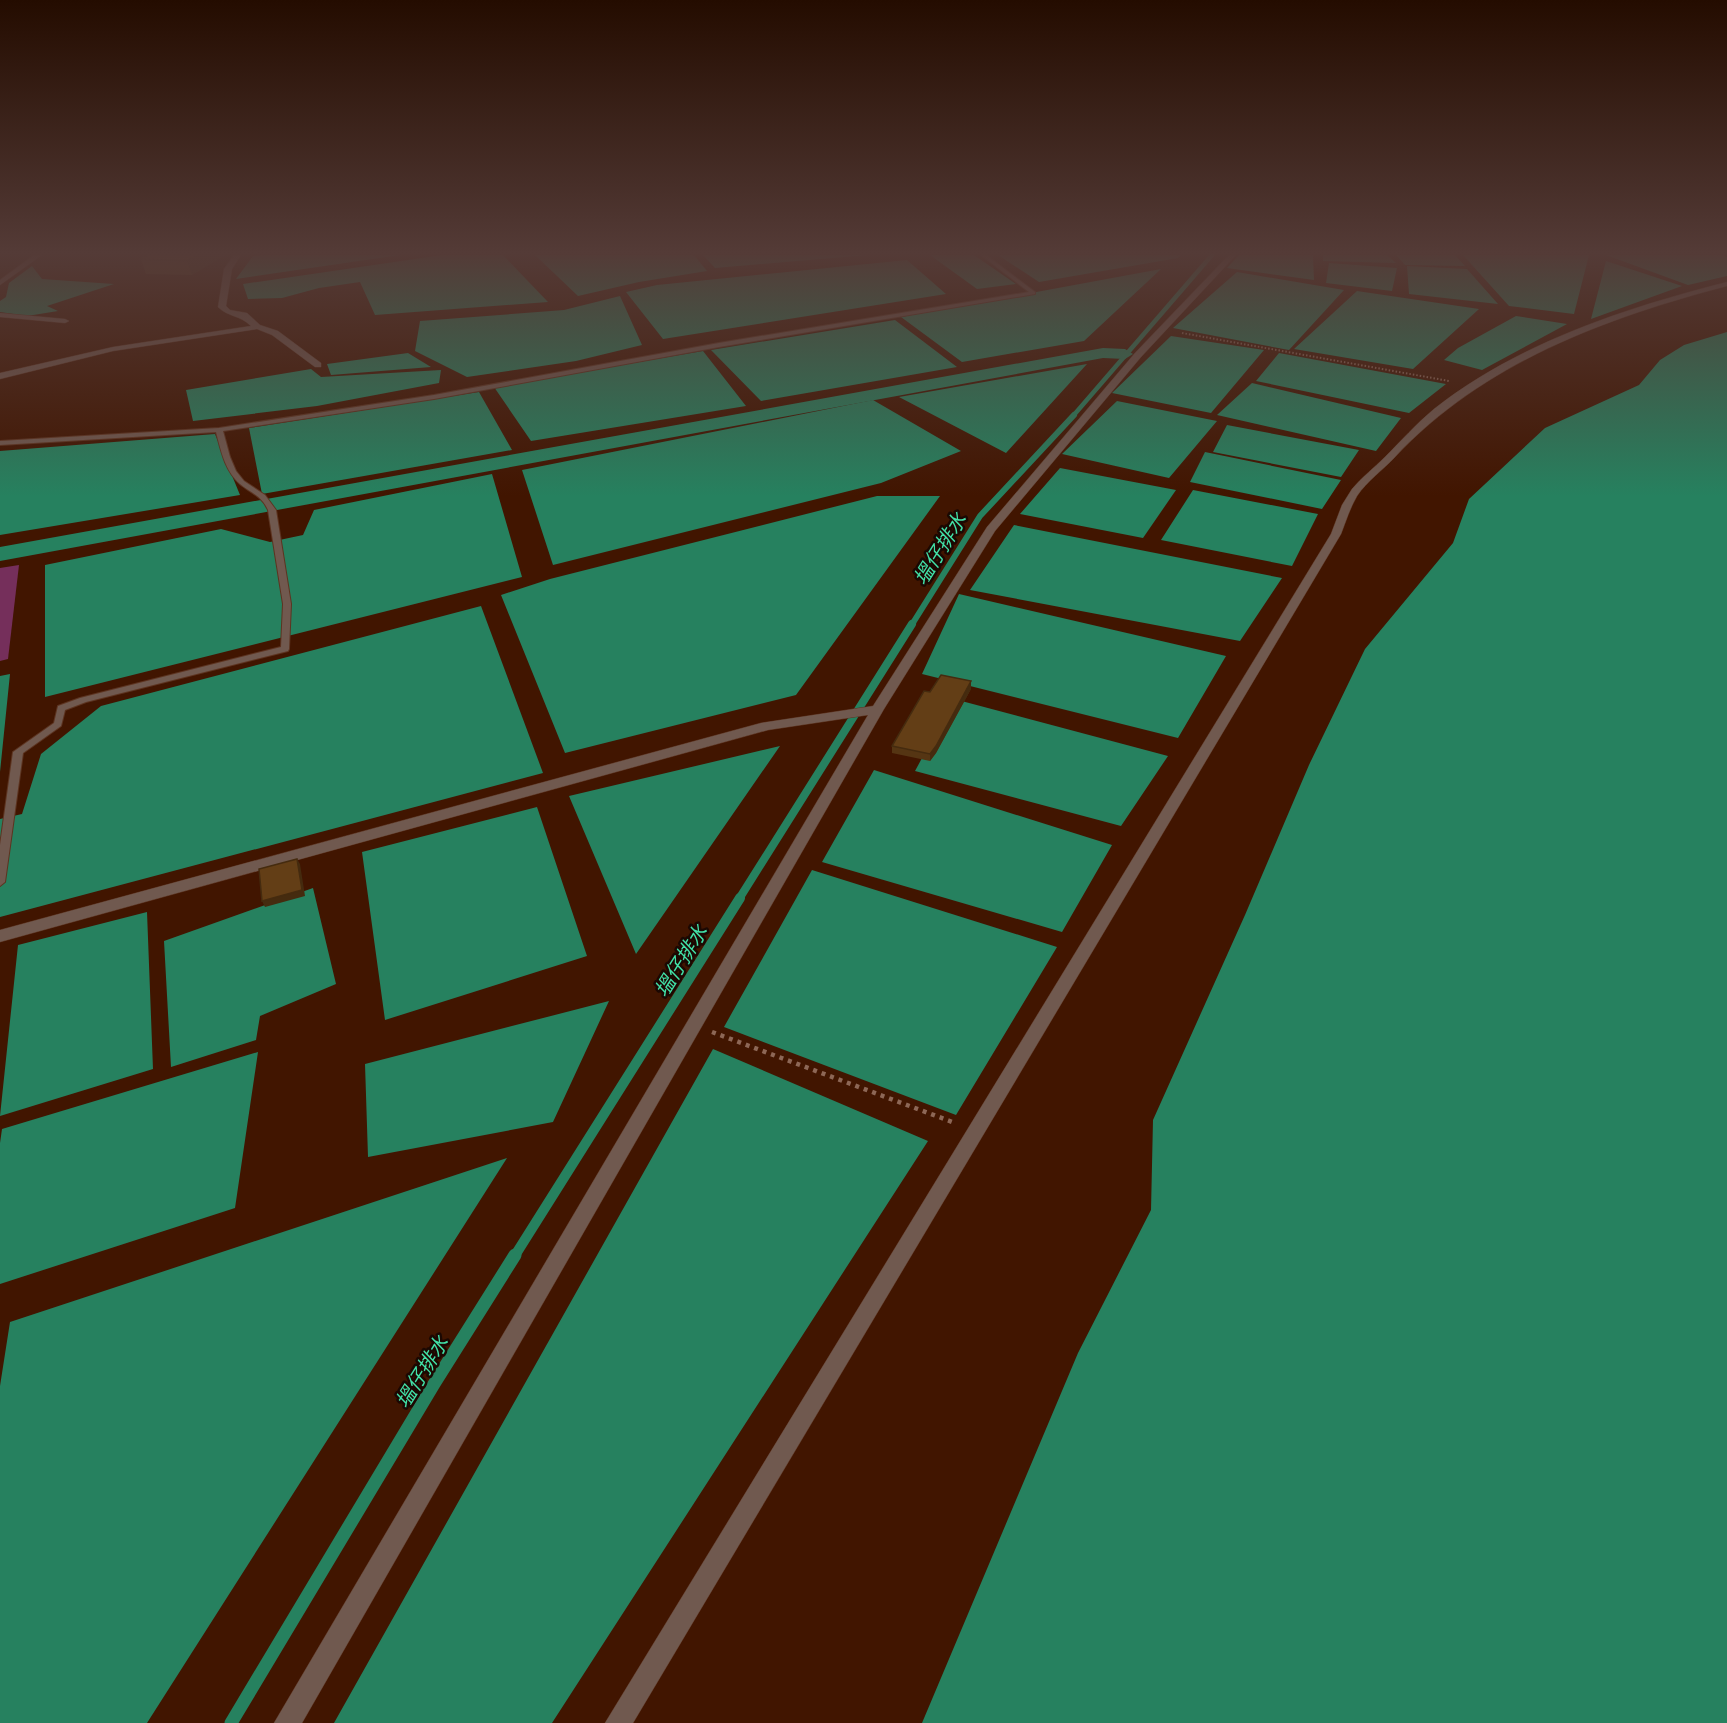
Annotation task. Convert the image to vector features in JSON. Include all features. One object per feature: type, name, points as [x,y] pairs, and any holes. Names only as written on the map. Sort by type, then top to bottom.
[{"type":"street","points":[[0,376],[113,349],[202,335]]},
{"type":"street","points":[[278,335],[318,365]]},
{"type":"street","points":[[287,1723],[878,709],[991,529],[1157,335]]},
{"type":"street","points":[[618,1723],[1336,534],[1352,496],[1395,450],[1444,407],[1545,346],[1571,335]]},
{"type":"street","points":[[0,936],[766,726],[798,718],[847,716],[878,709]]},
{"type":"lane","points":[[0,443],[219,430],[434,397],[776,335]]},
{"type":"lane","points":[[0,882],[18,752],[58,724],[61,708],[83,700],[285,649],[287,604],[272,510],[267,498],[241,481],[231,468],[219,430]]},
{"type":"path","points":[[1192,335],[1476,386]]},
{"type":"path","points":[[693,1026],[975,1131]]},
{"type":"shaded area","points":[[418,335],[638,335],[642,345],[576,361],[467,377],[415,351]]},
{"type":"shaded area","points":[[660,335],[686,335],[663,339]]},
{"type":"shaded area","points":[[801,335],[915,335],[957,367],[761,401],[711,350]]},
{"type":"shaded area","points":[[926,335],[1090,335],[1084,341],[962,362]]},
{"type":"shaded area","points":[[1212,335],[1302,335],[1289,350]]},
{"type":"shaded area","points":[[1309,335],[1450,335],[1413,369],[1294,349]]},
{"type":"shaded area","points":[[1481,335],[1546,335],[1482,370],[1444,360],[1458,348]]},
{"type":"shaded area","points":[[1716,335],[1727,335],[1727,1723],[922,1723],[1078,1353],[1151,1210],[1153,1120],[1309,765],[1365,649],[1453,543],[1469,499],[1545,428],[1639,385],[1660,360],[1684,345]]},
{"type":"shaded area","points":[[1171,336],[1264,350],[1211,413],[1112,393]]},
{"type":"shaded area","points":[[703,351],[746,406],[531,441],[494,387]]},
{"type":"shaded area","points":[[408,353],[431,367],[331,375],[327,364]]},
{"type":"shaded area","points":[[1279,353],[1446,384],[1409,413],[1256,381]]},
{"type":"shaded area","points":[[1087,364],[1006,453],[899,397]]},
{"type":"shaded area","points":[[311,369],[321,377],[441,370],[439,383],[317,406],[193,421],[186,390]]},
{"type":"shaded area","points":[[1252,383],[1401,418],[1376,451],[1217,415]]},
{"type":"shaded area","points":[[479,392],[512,450],[262,494],[249,428]]},
{"type":"shaded area","points":[[873,400],[961,451],[881,483],[553,565],[522,470]]},
{"type":"shaded area","points":[[1117,401],[1217,421],[1169,478],[1062,454]]},
{"type":"shaded area","points":[[1227,425],[1359,450],[1341,477],[1213,452]]},
{"type":"shaded area","points":[[215,434],[240,495],[0,535],[0,451]]},
{"type":"shaded area","points":[[1205,452],[1341,480],[1322,509],[1190,482]]},
{"type":"shaded area","points":[[1060,468],[1176,490],[1143,538],[1020,514]]},
{"type":"shaded area","points":[[492,474],[522,577],[45,697],[45,565],[221,529],[270,542],[303,535],[314,510]]},
{"type":"shaded area","points":[[1193,490],[1318,514],[1292,566],[1161,540]]},
{"type":"shaded area","points":[[877,496],[940,496],[796,695],[565,753],[501,595],[550,579]]},
{"type":"shaded area","points":[[1014,525],[1282,578],[1240,641],[970,590]]},
{"type":"shaded area","points":[[19,565],[8,659],[0,661],[0,568]]},
{"type":"shaded area","points":[[959,594],[1226,656],[1178,738],[922,674]]},
{"type":"shaded area","points":[[481,606],[543,773],[0,917],[0,819],[22,814],[41,754],[101,706]]},
{"type":"shaded area","points":[[10,674],[0,772],[0,676]]},
{"type":"shaded area","points":[[954,699],[1168,756],[1121,826],[915,771]]},
{"type":"shaded area","points":[[780,746],[636,954],[569,796]]},
{"type":"shaded area","points":[[874,770],[1112,845],[1062,932],[822,862]]},
{"type":"shaded area","points":[[537,807],[587,956],[385,1020],[362,852]]},
{"type":"shaded area","points":[[812,870],[1057,947],[956,1115],[724,1027]]},
{"type":"shaded area","points":[[313,888],[336,984],[260,1016],[256,1040],[171,1067],[164,941]]},
{"type":"shaded area","points":[[147,912],[153,1069],[0,1116],[18,945]]},
{"type":"shaded area","points":[[609,1001],[553,1122],[368,1157],[365,1064]]},
{"type":"shaded area","points":[[713,1049],[928,1141],[552,1723],[334,1723]]},
{"type":"shaded area","points":[[258,1052],[235,1208],[0,1284],[0,1143],[2,1129]]},
{"type":"shaded area","points":[[507,1158],[147,1723],[0,1723],[0,1386],[10,1322]]},
{"type":"building","points":[[941,675],[971,681],[936,746],[930,754],[892,746],[924,691],[930,692]]},
{"type":"building","points":[[297,859],[302,890],[262,901],[259,869]]},
{"type":"waterway","name":"塭仔排水","points":[[1073,416],[1143,335]]},
{"type":"waterway","points":[[0,554],[1103,353],[1125,354]]},
{"type":"waterway","name":"塭仔排水","points":[[911,626],[980,516],[1074,415]]},
{"type":"waterway","name":"塭仔排水","points":[[739,899],[912,624]]},
{"type":"waterway","name":"塭仔排水","points":[[514,1257],[740,898]]},
{"type":"waterway","name":"塭仔排水","points":[[231,1723],[434,1384],[515,1255]]}]
